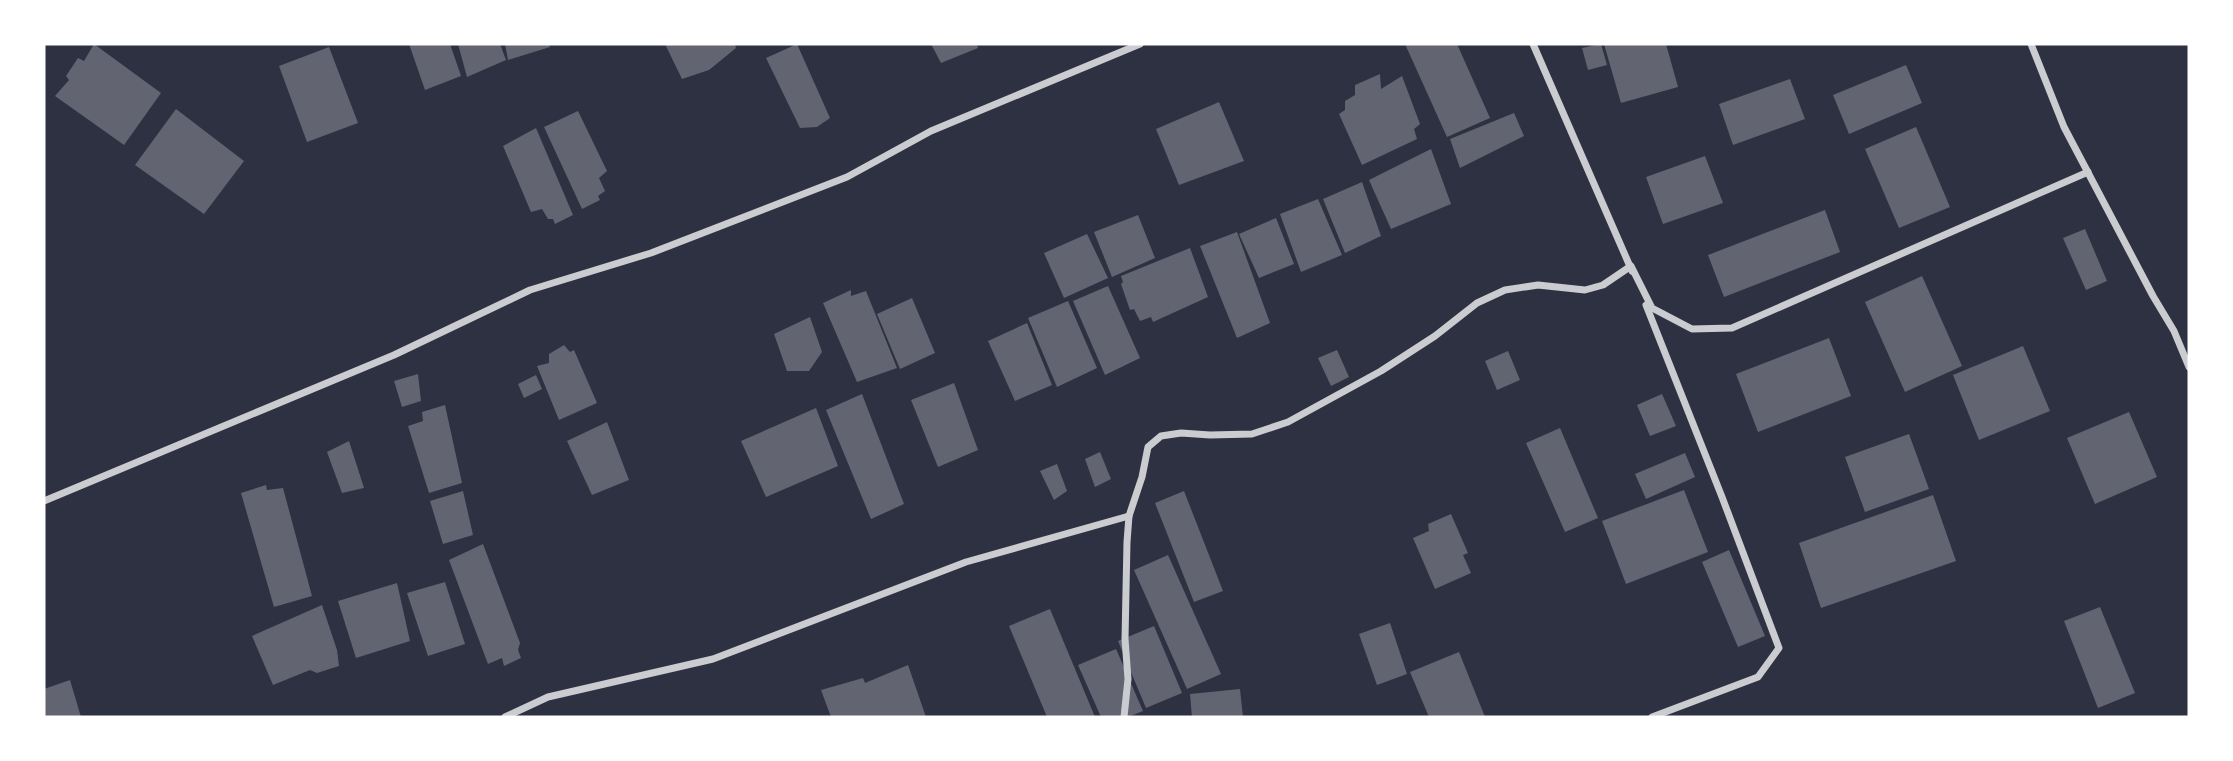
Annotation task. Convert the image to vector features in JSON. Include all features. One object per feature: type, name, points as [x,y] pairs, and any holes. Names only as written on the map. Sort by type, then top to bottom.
[{"type":"street","points":[[44,501],[394,355],[530,290],[651,253],[847,177],[931,131],[1140,44]]},
{"type":"street","points":[[1533,44],[1631,266],[1779,648],[1758,677],[1653,717]]},
{"type":"street","points":[[2031,44],[2064,127],[2174,331],[2189,368]]},
{"type":"street","points":[[1631,266],[1652,308],[1692,329],[1732,328],[2088,172]]},
{"type":"street","points":[[1124,717],[1128,678],[1125,593],[1129,516],[1149,447],[1161,436],[1181,433],[1252,434],[1288,422],[1381,371],[1435,336],[1477,303],[1504,290],[1538,285],[1585,290],[1603,285],[1631,266]]},
{"type":"street","points":[[505,717],[548,697],[713,659],[966,562],[1129,516]]},
{"type":"building","points":[[94,44],[161,93],[124,145],[55,96],[69,80],[66,76],[78,58],[84,61]]},
{"type":"building","points":[[409,44],[450,44],[461,76],[425,90]]},
{"type":"building","points":[[458,44],[500,44],[506,60],[467,77]]},
{"type":"building","points":[[505,44],[549,44],[550,47],[508,60]]},
{"type":"building","points":[[665,44],[735,44],[736,48],[709,70],[682,79]]},
{"type":"building","points":[[797,44],[830,118],[817,127],[800,128],[766,58]]},
{"type":"building","points":[[931,44],[977,44],[978,48],[941,63]]},
{"type":"building","points":[[1405,44],[1457,44],[1490,118],[1447,137]]},
{"type":"building","points":[[1601,44],[1607,65],[1588,70],[1582,48]]},
{"type":"building","points":[[1604,44],[1666,44],[1678,87],[1621,103]]},
{"type":"building","points":[[329,47],[358,123],[307,142],[279,66]]},
{"type":"building","points":[[1906,65],[1922,103],[1849,134],[1833,95]]},
{"type":"building","points":[[1380,74],[1381,89],[1402,76],[1420,124],[1414,129],[1417,139],[1362,165],[1339,114],[1345,110],[1345,101],[1355,95],[1355,85]]},
{"type":"building","points":[[1790,79],[1805,119],[1733,145],[1719,104]]},
{"type":"building","points":[[1219,102],[1244,161],[1179,185],[1156,129]]},
{"type":"building","points":[[176,109],[244,161],[204,214],[135,165]]},
{"type":"building","points":[[578,111],[607,171],[599,178],[605,191],[598,196],[600,200],[582,209],[544,127]]},
{"type":"building","points":[[1514,113],[1524,136],[1460,168],[1450,139]]},
{"type":"building","points":[[1916,127],[1950,207],[1899,228],[1865,149]]},
{"type":"building","points":[[536,128],[573,215],[555,224],[542,209],[531,212],[503,146]]},
{"type":"building","points":[[1431,149],[1451,204],[1391,229],[1369,180]]},
{"type":"building","points":[[1705,156],[1723,203],[1663,224],[1646,177]]},
{"type":"building","points":[[1362,182],[1381,236],[1345,253],[1323,199]]},
{"type":"building","points":[[1318,199],[1342,255],[1301,272],[1280,214]]},
{"type":"building","points":[[1825,210],[1840,252],[1724,297],[1708,255]]},
{"type":"building","points":[[1138,215],[1155,258],[1112,277],[1094,232]]},
{"type":"building","points":[[1276,218],[1294,264],[1259,278],[1239,234]]},
{"type":"building","points":[[2085,229],[2107,281],[2086,290],[2063,238]]},
{"type":"building","points":[[1237,232],[1270,323],[1237,338],[1200,246]]},
{"type":"building","points":[[1087,234],[1108,278],[1064,298],[1044,253]]},
{"type":"building","points":[[1190,248],[1208,297],[1153,322],[1151,317],[1140,321],[1134,309],[1130,310],[1121,276]]},
{"type":"building","points":[[1922,276],[1962,366],[1905,392],[1865,302]]},
{"type":"building","points":[[1108,286],[1140,358],[1105,375],[1073,301]]},
{"type":"building","points":[[851,290],[851,296],[866,291],[897,368],[857,382],[823,303]]},
{"type":"building","points":[[912,298],[935,353],[900,369],[877,314]]},
{"type":"building","points":[[1068,301],[1097,368],[1057,387],[1028,318]]},
{"type":"building","points":[[810,317],[822,352],[809,371],[787,371],[774,334]]},
{"type":"building","points":[[1027,323],[1052,385],[1015,401],[988,341]]},
{"type":"building","points":[[1829,338],[1851,396],[1758,432],[1736,374]]},
{"type":"building","points":[[564,345],[570,352],[574,350],[597,403],[559,420],[537,366],[549,363],[549,354]]},
{"type":"building","points":[[2023,346],[2050,411],[1979,440],[1953,375]]},
{"type":"building","points":[[1337,350],[1349,377],[1331,386],[1318,358]]},
{"type":"building","points":[[1508,351],[1520,380],[1497,390],[1485,361]]},
{"type":"building","points":[[418,374],[421,401],[402,407],[394,381]]},
{"type":"building","points":[[536,375],[542,389],[524,398],[518,384]]},
{"type":"building","points":[[954,383],[978,450],[938,467],[911,400]]},
{"type":"building","points":[[862,394],[904,504],[871,519],[826,410]]},
{"type":"building","points":[[1662,394],[1676,426],[1650,436],[1637,405]]},
{"type":"building","points":[[445,405],[462,483],[429,493],[408,426],[423,421],[422,412]]},
{"type":"building","points":[[816,408],[838,466],[766,497],[741,441]]},
{"type":"building","points":[[2129,412],[2157,477],[2095,504],[2067,438]]},
{"type":"building","points":[[607,422],[629,480],[592,495],[567,441]]},
{"type":"building","points":[[1560,428],[1598,518],[1565,532],[1526,443]]},
{"type":"building","points":[[1909,434],[1929,489],[1865,512],[1845,457]]},
{"type":"building","points":[[349,441],[364,488],[342,493],[327,452]]},
{"type":"building","points":[[1100,452],[1111,479],[1095,487],[1085,459]]},
{"type":"building","points":[[1685,453],[1695,477],[1646,499],[1635,474]]},
{"type":"building","points":[[1057,464],[1067,491],[1054,500],[1040,471]]},
{"type":"building","points":[[266,485],[267,490],[283,488],[312,596],[274,607],[241,493]]},
{"type":"building","points":[[1684,490],[1708,552],[1626,584],[1602,521]]},
{"type":"building","points":[[463,491],[473,535],[443,544],[430,501]]},
{"type":"building","points":[[1184,491],[1223,591],[1194,602],[1155,503]]},
{"type":"building","points":[[1933,495],[1956,561],[1821,608],[1799,543]]},
{"type":"building","points":[[1451,514],[1468,553],[1463,555],[1471,573],[1435,589],[1413,538],[1429,531],[1428,524]]},
{"type":"building","points":[[483,544],[520,643],[518,650],[521,658],[504,666],[502,658],[488,664],[449,560]]},
{"type":"building","points":[[1729,550],[1765,636],[1738,647],[1702,562]]},
{"type":"building","points":[[1168,555],[1221,674],[1187,689],[1134,570]]},
{"type":"building","points":[[445,582],[465,644],[428,656],[407,593]]},
{"type":"building","points":[[397,583],[410,641],[356,658],[338,601]]},
{"type":"building","points":[[322,605],[337,650],[339,666],[317,673],[310,670],[273,685],[252,636]]},
{"type":"building","points":[[2100,607],[2135,693],[2098,708],[2064,621]]},
{"type":"building","points":[[1050,609],[1095,717],[1047,717],[1009,626]]},
{"type":"building","points":[[1390,623],[1407,674],[1377,685],[1359,634]]},
{"type":"building","points":[[1154,626],[1182,693],[1146,708],[1118,641]]},
{"type":"building","points":[[1116,649],[1143,711],[1128,717],[1101,717],[1078,665]]},
{"type":"building","points":[[1459,652],[1485,717],[1429,717],[1410,672]]},
{"type":"building","points":[[908,665],[926,717],[831,717],[821,690],[863,678],[865,683]]},
{"type":"building","points":[[70,680],[81,717],[44,717],[44,689]]},
{"type":"building","points":[[1240,689],[1243,717],[1192,717],[1190,694]]}]
